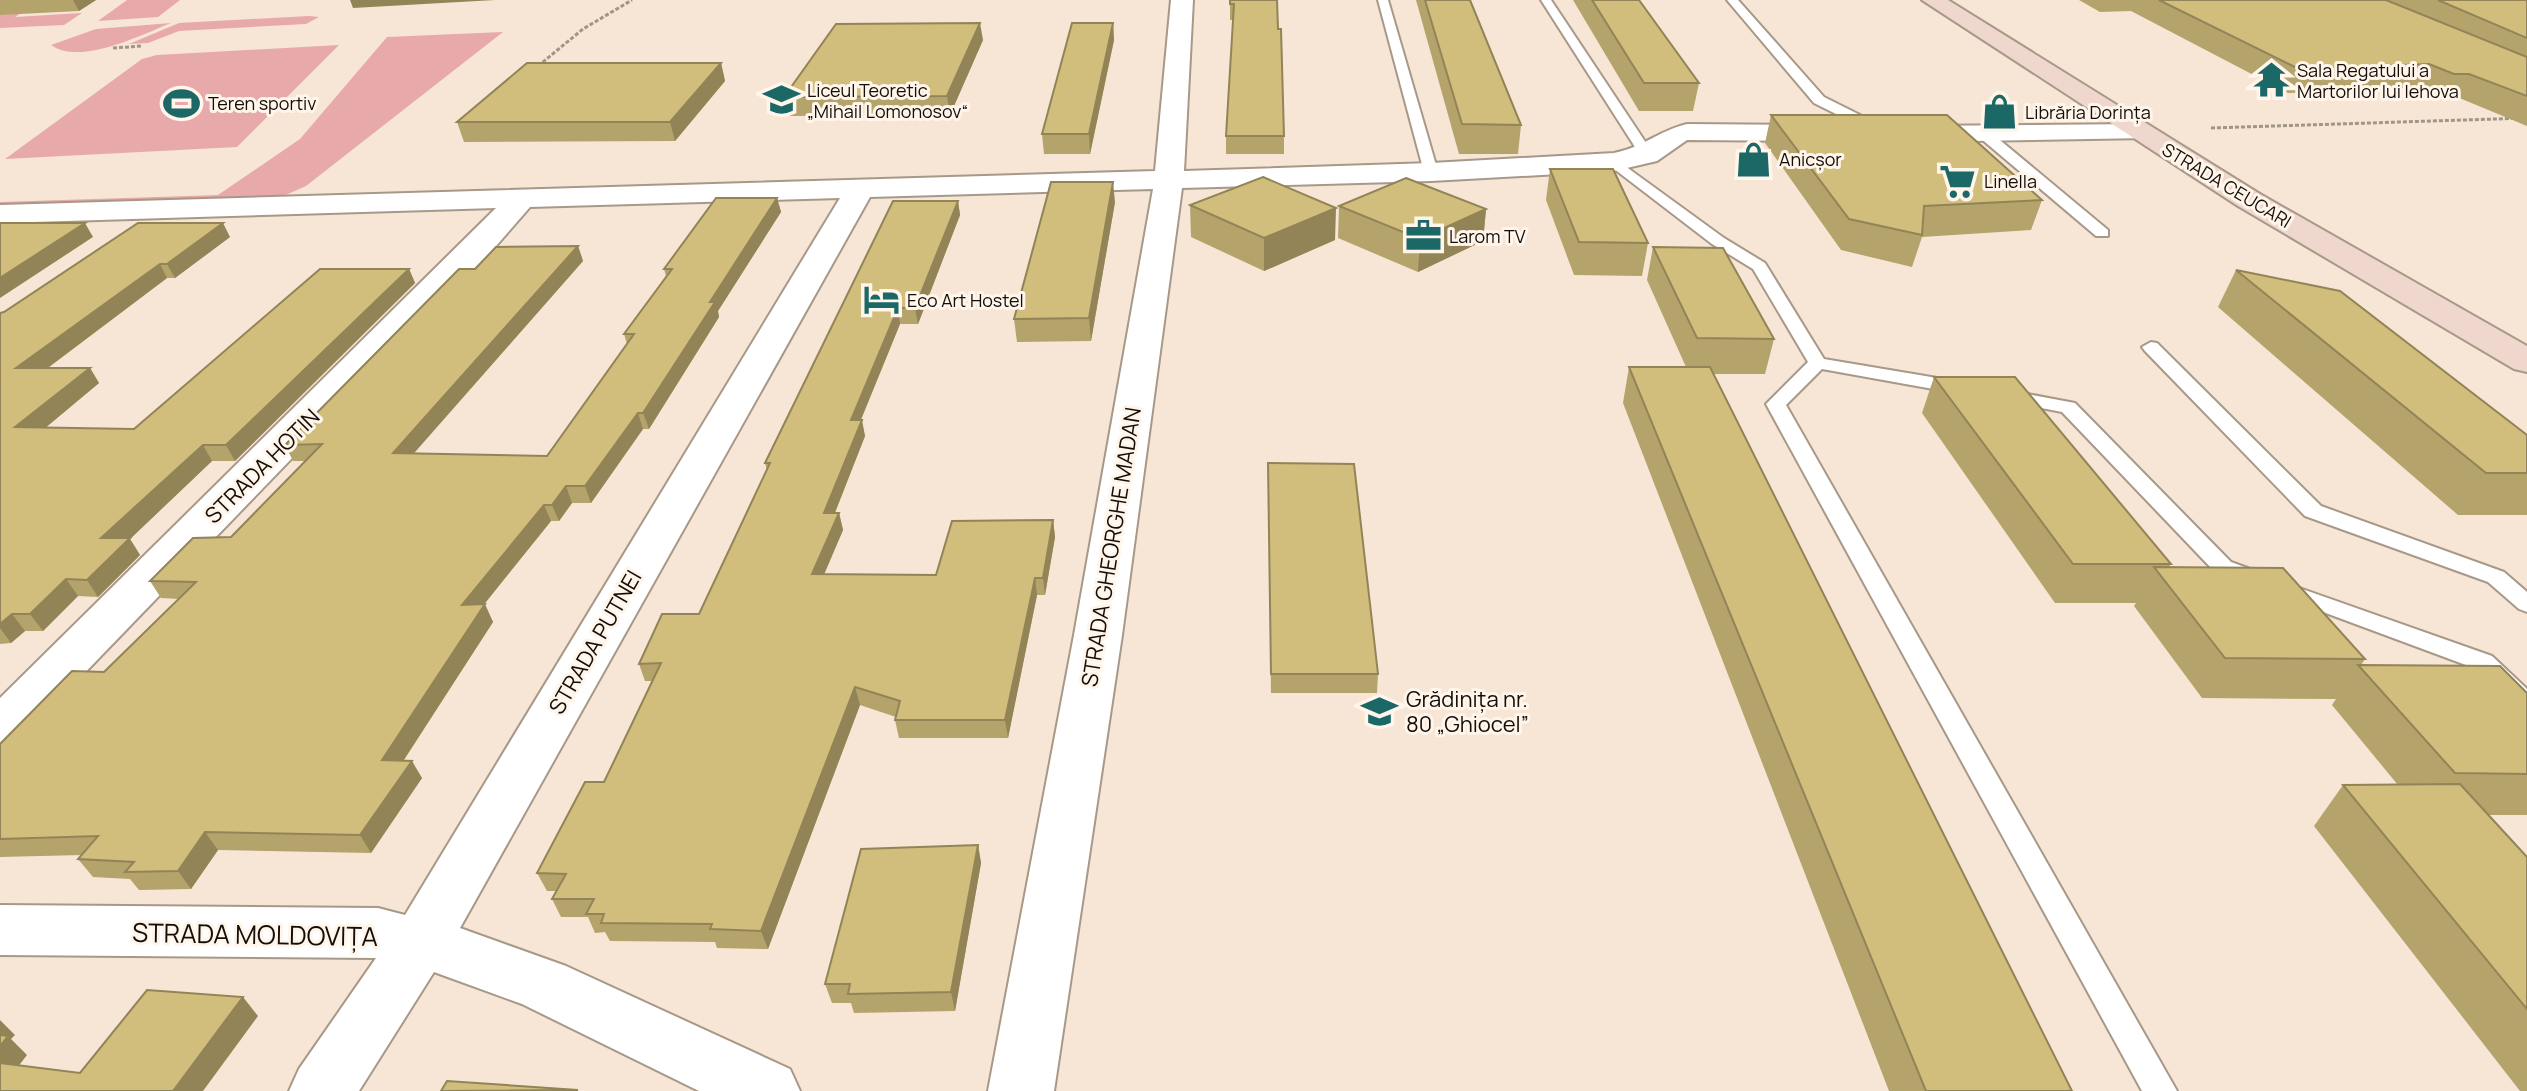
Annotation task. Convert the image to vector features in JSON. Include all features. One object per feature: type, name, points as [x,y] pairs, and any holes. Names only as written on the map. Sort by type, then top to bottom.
[{"type":"street","name":"STRADA GHEORGHE MADAN","points":[[1021,1091],[1169,179],[1182,0]]},
{"type":"street","name":"STRADA CEUCARI","points":[[1933,0],[2138,132],[2527,361]]},
{"type":"street","points":[[0,214],[1431,172],[1614,162],[1647,155],[1674,135],[1687,132],[2138,132]]},
{"type":"street","name":"STRADA PUTNEI","points":[[322,1091],[420,943],[860,189]]},
{"type":"street","name":"STRADA HOTIN","points":[[0,729],[467,258],[521,199]]},
{"type":"street","points":[[111,243],[161,209]]},
{"type":"street","name":"STRADA MOLDOVIȚA","points":[[0,930],[378,933],[462,954],[544,985],[767,1091]]},
{"type":"lane","points":[[1383,0],[1431,172]]},
{"type":"lane","points":[[1546,0],[1647,155]]},
{"type":"lane","points":[[1732,0],[1819,100],[1847,116],[1893,131]]},
{"type":"lane","points":[[1984,134],[2102,233]]},
{"type":"lane","points":[[1614,162],[1718,241],[1759,266],[1818,363],[2068,407],[2223,567],[2483,662],[2527,703]]},
{"type":"lane","points":[[2151,347],[2313,511],[2496,577],[2527,604]]},
{"type":"lane","points":[[1818,363],[1776,404],[2160,1091]]},
{"type":"path","points":[[537,68],[583,29],[632,0]]},
{"type":"path","points":[[113,48],[142,46]]},
{"type":"path","points":[[2211,128],[2527,118]]},
{"type":"shaded area","points":[[0,0],[41,0],[15,17],[82,13],[64,25],[0,28]]},
{"type":"shaded area","points":[[127,0],[180,0],[158,17],[98,21]]},
{"type":"shaded area","points":[[319,17],[306,24],[179,31],[148,43],[129,44],[179,23]]},
{"type":"shaded area","points":[[171,23],[127,41],[94,50],[63,51],[51,45],[96,29]]},
{"type":"shaded area","points":[[503,32],[306,186],[281,197],[0,206],[0,202],[218,195],[300,139],[387,37]]},
{"type":"shaded area","name":"Teren sportiv","points":[[339,45],[237,147],[5,159],[142,59],[157,55]]},
{"type":"building","points":[[1230,0],[1277,0],[1278,29],[1281,29],[1284,136],[1226,136],[1234,4],[1230,4]]},
{"type":"building","points":[[1425,0],[1470,0],[1521,125],[1462,124]]},
{"type":"building","points":[[1592,0],[1639,0],[1699,83],[1644,83]]},
{"type":"building","points":[[2159,0],[2386,0],[2527,57],[2527,96],[2469,74],[2454,74],[2429,64],[2299,69]]},
{"type":"building","points":[[2438,0],[2527,0],[2527,38]]},
{"type":"building","points":[[980,23],[947,96],[784,97],[836,24]]},
{"type":"building","points":[[1072,23],[1113,23],[1089,134],[1042,134]]},
{"type":"building","points":[[527,63],[721,63],[670,122],[457,122]]},
{"type":"building","points":[[1771,115],[1947,115],[2042,200],[1924,206],[1922,235],[1849,219]]},
{"type":"building","points":[[1550,169],[1613,169],[1648,243],[1579,242]]},
{"type":"building","points":[[1263,177],[1336,208],[1264,238],[1190,205]]},
{"type":"building","points":[[1406,178],[1486,209],[1420,239],[1339,206]]},
{"type":"building","points":[[1051,182],[1113,182],[1089,318],[1014,319]]},
{"type":"building","points":[[716,198],[777,198],[643,413],[638,413],[585,486],[566,486],[552,505],[544,505],[462,605],[485,604],[382,760],[412,761],[360,835],[205,832],[178,871],[125,872],[134,862],[78,859],[98,836],[0,839],[0,744],[72,671],[104,672],[196,582],[150,581],[193,538],[231,537],[322,444],[285,445],[459,269],[475,269],[496,247],[578,246],[393,453],[547,456],[634,334],[624,334],[672,269],[664,269]]},
{"type":"building","points":[[893,201],[958,201],[915,308],[898,308],[851,420],[862,420],[824,513],[839,513],[812,574],[936,575],[952,521],[1053,520],[1043,578],[1035,578],[1005,720],[895,720],[900,701],[855,687],[761,931],[710,929],[712,924],[601,923],[604,914],[586,914],[594,899],[552,899],[566,874],[537,873],[585,782],[604,782],[661,663],[639,664],[662,614],[699,614],[770,463],[765,463]]},
{"type":"building","points":[[0,223],[85,223],[0,278]]},
{"type":"building","points":[[138,223],[223,223],[167,264],[160,264],[16,368],[90,368],[15,427],[134,429],[320,269],[409,269],[226,445],[203,445],[101,538],[130,538],[87,580],[66,579],[30,614],[12,614],[0,624],[0,313]]},
{"type":"building","points":[[1653,247],[1723,248],[1774,339],[1697,338]]},
{"type":"building","points":[[2236,270],[2340,291],[2527,435],[2527,473],[2486,473]]},
{"type":"building","points":[[1629,367],[1710,367],[2072,1091],[1926,1091]]},
{"type":"building","points":[[1934,377],[2015,377],[2171,564],[2073,564]]},
{"type":"building","points":[[1268,463],[1354,464],[1378,674],[1271,674]]},
{"type":"building","points":[[2154,567],[2283,568],[2365,659],[2225,658]]},
{"type":"building","points":[[2358,665],[2500,666],[2527,693],[2527,774],[2455,773]]},
{"type":"building","points":[[2460,784],[2527,857],[2527,1009],[2343,785]]},
{"type":"building","points":[[978,845],[951,992],[848,994],[850,984],[825,984],[861,849]]},
{"type":"building","points":[[147,990],[243,997],[173,1091],[0,1091],[0,1063],[80,1073]]},
{"type":"building","points":[[0,1035],[8,1036],[0,1046]]},
{"type":"building","points":[[447,1081],[578,1090],[441,1091]]},
{"type":"place","name":"Sala Regatului a Martorilor lui Iehova","points":[[2271,80]]},
{"type":"place","name":"Liceul Teoretic „Mihail Lomonosov“","points":[[781,100]]},
{"type":"place","name":"Teren sportiv","points":[[182,103]]},
{"type":"place","name":"Librăria Dorința","points":[[1999,112]]},
{"type":"place","name":"Anicșor","points":[[1753,159]]},
{"type":"place","name":"Linella","points":[[1958,181]]},
{"type":"place","name":"Larom TV","points":[[1423,236]]},
{"type":"place","name":"Eco Art Hostel","points":[[881,300]]},
{"type":"place","name":"Grădinița nr. 80 „Ghiocel”","points":[[1380,712]]}]
